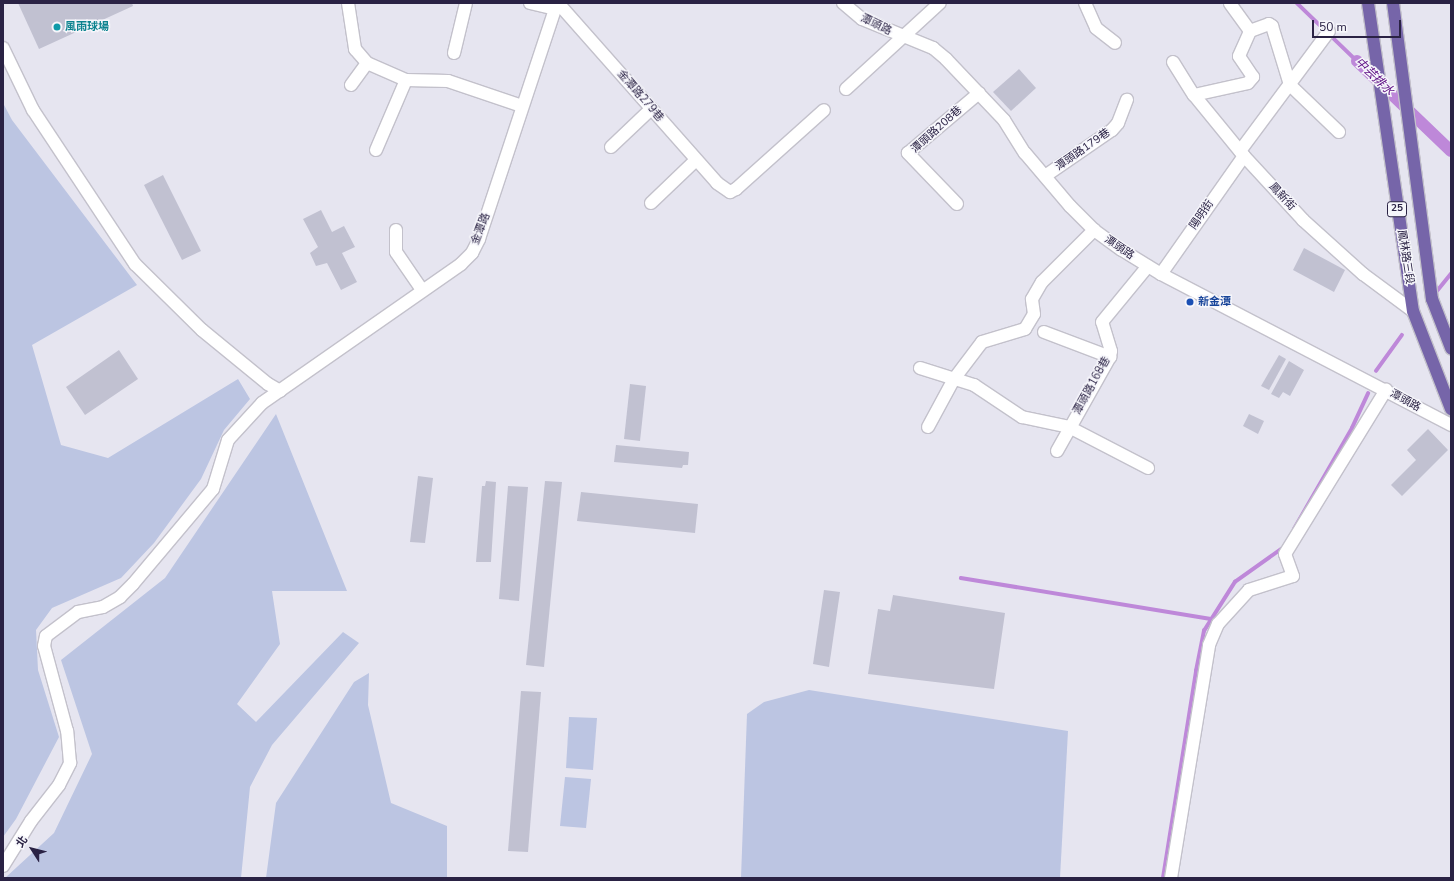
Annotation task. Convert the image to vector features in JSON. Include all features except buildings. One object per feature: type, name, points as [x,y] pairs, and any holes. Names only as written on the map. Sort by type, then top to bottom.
[{"type":"main road","name":"鳳林路三段","points":[[1368,3],[1413,311],[1451,409]]},
{"type":"main road","name":"鳳林路三段","points":[[1393,3],[1432,299],[1451,348]]},
{"type":"street","points":[[348,3],[355,49],[367,63],[406,80],[448,81],[522,106]]},
{"type":"street","points":[[454,53],[466,3]]},
{"type":"street","points":[[530,3],[557,5]]},
{"type":"street","name":"潭頭路","points":[[843,3],[862,19],[903,38],[933,48],[946,59],[1004,120],[1025,153],[1094,230],[1161,274],[1451,425]]},
{"type":"street","points":[[846,89],[940,3]]},
{"type":"street","points":[[1085,3],[1096,28],[1115,43]]},
{"type":"street","points":[[1230,3],[1250,30]]},
{"type":"street","name":"金潭路","points":[[3,866],[31,821],[59,785],[70,763],[67,731],[44,646],[46,636],[78,612],[103,608],[120,597],[213,489],[228,440],[262,403],[461,264],[472,253],[479,239],[522,106],[557,5]]},
{"type":"street","name":"金潭路279巷","points":[[557,5],[652,109],[696,160],[723,189],[730,192],[736,189],[824,110]]},
{"type":"street","points":[[1194,95],[1251,80],[1250,72],[1240,61],[1239,56],[1250,30],[1268,24],[1272,26],[1290,85],[1339,132]]},
{"type":"street","name":"陽明街","points":[[1161,274],[1242,154],[1329,32]]},
{"type":"street","points":[[3,48],[33,110],[135,264],[202,330],[268,384],[280,391]]},
{"type":"street","name":"鳳新街","points":[[1173,62],[1194,95],[1242,154],[1303,220],[1363,274],[1413,311]]},
{"type":"street","points":[[351,85],[367,63]]},
{"type":"street","points":[[376,150],[406,80]]},
{"type":"street","name":"潭頭路208巷","points":[[957,204],[908,153],[979,93]]},
{"type":"street","name":"潭頭路179巷","points":[[1045,176],[1112,130],[1118,123],[1127,100]]},
{"type":"street","points":[[611,147],[652,109]]},
{"type":"street","points":[[651,203],[696,160]]},
{"type":"street","points":[[396,230],[396,252],[422,290]]},
{"type":"street","points":[[928,428],[954,379],[982,342],[1025,329],[1034,314],[1032,299],[1042,282],[1094,230]]},
{"type":"street","name":"潭頭路168巷","points":[[1057,451],[1069,427],[1110,357],[1111,352],[1102,322],[1148,266]]},
{"type":"street","points":[[1044,332],[1110,357]]},
{"type":"street","name":"潭頭路168巷","points":[[920,368],[974,385],[1022,417],[1069,427],[1148,468]]},
{"type":"street","points":[[1171,878],[1209,645],[1218,624],[1249,590],[1293,576],[1285,554],[1386,390]]},
{"type":"shaded area","points":[[3,103],[12,120],[137,285],[32,345],[61,445],[108,458],[238,379],[250,399],[224,430],[201,479],[154,543],[121,578],[52,608],[36,630],[38,670],[59,737],[16,819],[3,837]]},
{"type":"shaded area","points":[[276,414],[347,591],[272,591],[280,644],[237,704],[256,722],[343,632],[359,643],[272,745],[250,787],[241,878],[5,878],[54,833],[92,754],[61,660],[165,578]]},
{"type":"shaded area","points":[[369,673],[368,705],[391,803],[447,826],[447,878],[266,878],[276,803],[354,682]]},
{"type":"shaded area","points":[[809,690],[1068,731],[1060,878],[741,878],[747,714],[764,702]]},
{"type":"shaded area","points":[[569,717],[597,718],[593,770],[566,768]]},
{"type":"shaded area","points":[[565,777],[591,779],[586,828],[560,826]]},
{"type":"waterway","name":"中芸排水","points":[[1297,3],[1357,61]]},
{"type":"waterway","name":"中芸排水","points":[[1357,61],[1451,151]]},
{"type":"waterway","points":[[1437,291],[1451,274]]},
{"type":"waterway","points":[[1376,371],[1402,335]]},
{"type":"waterway","points":[[1294,529],[1352,428],[1368,393]]},
{"type":"waterway","points":[[1163,878],[1196,671],[1204,631],[1235,582],[1284,547]]},
{"type":"waterway","points":[[961,578],[1211,619]]},
{"type":"place","name":"風雨球場","points":[[57,27]]},
{"type":"place","name":"新金潭","points":[[1190,302]]}]
